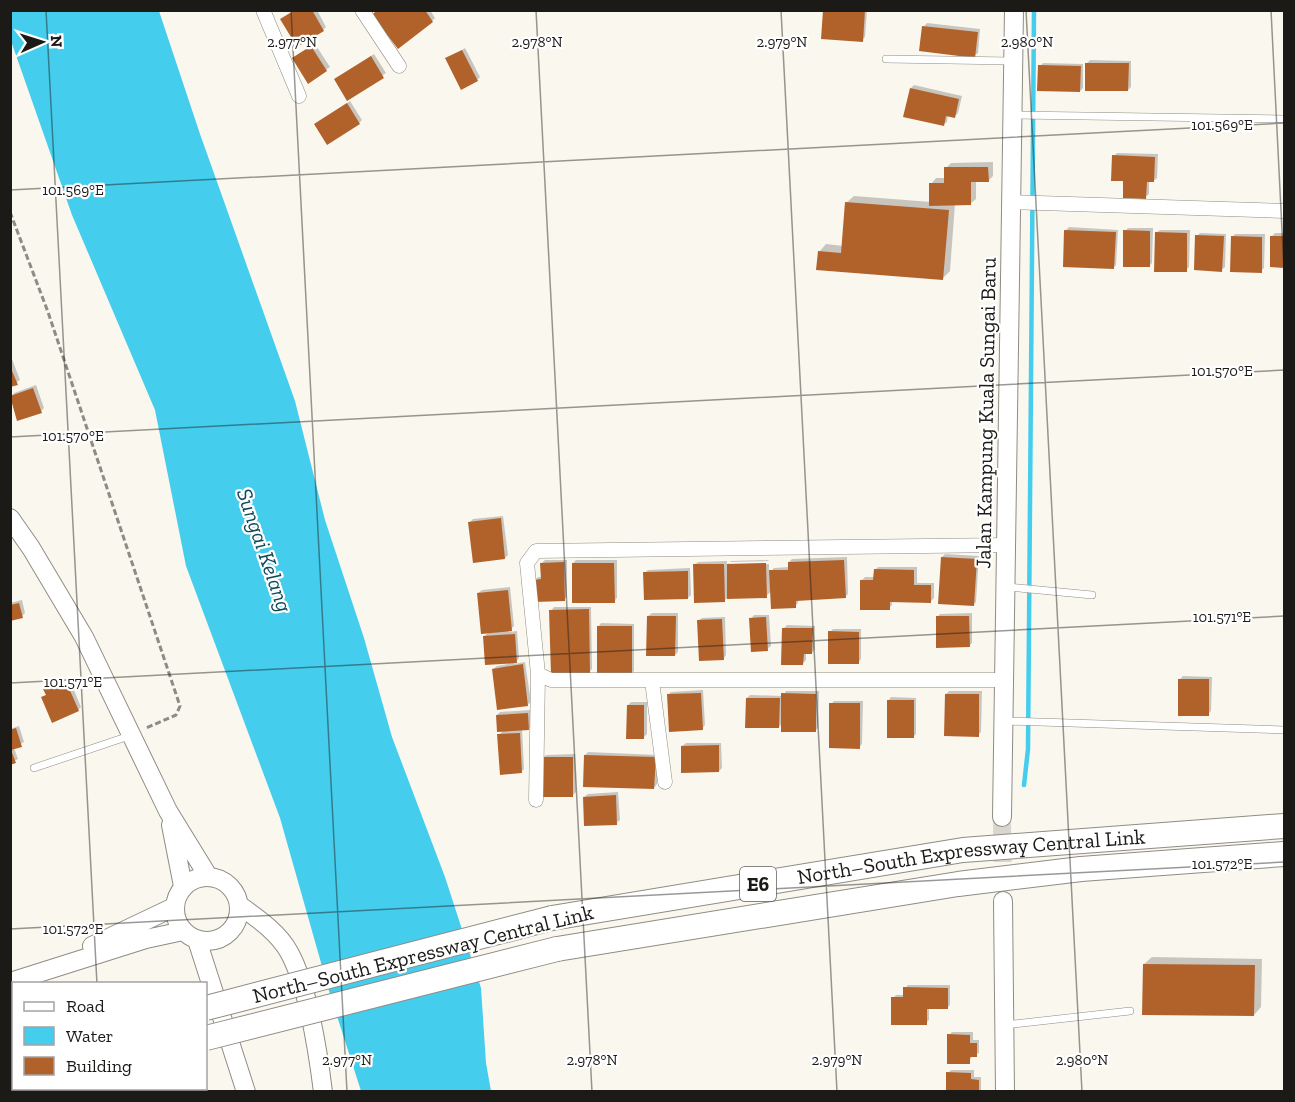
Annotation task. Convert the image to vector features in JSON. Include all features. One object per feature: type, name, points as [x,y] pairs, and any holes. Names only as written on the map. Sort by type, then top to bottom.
[{"type":"highway","name":"North–South Expressway Central Link","points":[[207,1008],[552,918],[963,850],[1284,826]]},
{"type":"highway","name":"North–South Expressway Central Link","points":[[207,1038],[558,949],[958,884],[1081,869],[1284,854]]},
{"type":"street","points":[[263,10],[299,96]]},
{"type":"street","points":[[362,10],[399,66]]},
{"type":"street","name":"Jalan Kampung Kuala Sungai Baru","points":[[1002,817],[1011,721],[1004,680],[1012,588],[1006,544],[1017,202],[1014,10]]},
{"type":"street","points":[[1017,202],[1284,211]]},
{"type":"street","points":[[10,518],[84,637],[168,811],[208,876]]},
{"type":"street","points":[[536,800],[538,674],[527,563],[536,551],[1006,544]]},
{"type":"street","points":[[538,674],[550,680],[1004,680]]},
{"type":"street","points":[[652,681],[665,782]]},
{"type":"street","points":[[168,811],[183,886]]},
{"type":"street","points":[[33,973],[146,939],[190,935],[208,941],[218,939],[234,926],[239,905],[232,888],[225,882],[208,876],[190,880],[183,886],[174,907],[178,924],[190,935],[207,982]]},
{"type":"street","points":[[1003,901],[1005,1092]]},
{"type":"street","points":[[239,905],[260,920],[289,952],[304,991],[323,1092]]},
{"type":"street","points":[[10,982],[174,907]]},
{"type":"street","points":[[207,983],[246,1092]]},
{"type":"lane","points":[[886,58],[1013,61]]},
{"type":"lane","points":[[1017,115],[1284,119]]},
{"type":"lane","points":[[1012,588],[1092,595]]},
{"type":"lane","points":[[1011,721],[1284,730]]},
{"type":"lane","points":[[34,768],[131,735]]},
{"type":"lane","points":[[1005,1025],[1130,1011]]},
{"type":"path","points":[[10,212],[52,323],[180,706],[176,715],[131,735]]},
{"type":"water","name":"Sungai Kelang","points":[[10,11],[159,11],[295,401],[325,520],[364,638],[392,737],[445,877],[481,988],[486,1063],[491,1091],[361,1091],[329,991],[280,818],[186,566],[155,410],[72,215],[11,41]]},
{"type":"building","points":[[295,10],[312,10],[324,31],[297,47],[280,19]]},
{"type":"building","points":[[377,10],[425,10],[433,22],[398,49],[372,15]]},
{"type":"building","points":[[823,10],[865,10],[863,42],[821,39]]},
{"type":"building","points":[[922,26],[978,32],[975,58],[919,51]]},
{"type":"building","points":[[311,46],[327,71],[308,84],[292,58]]},
{"type":"building","points":[[462,50],[478,81],[461,90],[445,58]]},
{"type":"building","points":[[371,56],[384,78],[347,101],[334,79]]},
{"type":"building","points":[[1085,63],[1129,63],[1128,91],[1085,91]]},
{"type":"building","points":[[1038,65],[1081,66],[1080,92],[1037,91]]},
{"type":"building","points":[[910,88],[959,99],[955,118],[946,116],[944,126],[903,117]]},
{"type":"building","points":[[347,103],[360,124],[327,145],[314,124]]},
{"type":"building","points":[[1112,155],[1155,157],[1154,182],[1147,182],[1146,199],[1123,198],[1123,181],[1111,181]]},
{"type":"building","points":[[944,167],[988,167],[989,182],[971,182],[971,205],[929,206],[929,183],[944,183]]},
{"type":"building","points":[[845,202],[949,210],[943,280],[816,270],[818,251],[841,253]]},
{"type":"building","points":[[1064,230],[1116,232],[1114,269],[1063,267]]},
{"type":"building","points":[[1123,230],[1150,231],[1150,267],[1123,267]]},
{"type":"building","points":[[1155,232],[1187,233],[1187,272],[1154,272]]},
{"type":"building","points":[[1195,235],[1224,236],[1222,272],[1194,270]]},
{"type":"building","points":[[1231,236],[1262,237],[1262,273],[1230,272]]},
{"type":"building","points":[[1270,236],[1284,236],[1284,268],[1270,267]]},
{"type":"building","points":[[10,366],[18,385],[10,387]]},
{"type":"building","points":[[33,388],[42,413],[17,421],[10,396]]},
{"type":"building","points":[[501,518],[505,559],[473,563],[468,522]]},
{"type":"building","points":[[941,557],[977,559],[974,606],[938,604]]},
{"type":"building","points":[[844,560],[846,598],[796,601],[796,608],[771,609],[769,570],[788,570],[788,562]]},
{"type":"building","points":[[564,562],[565,601],[534,602],[534,580],[541,579],[540,563]]},
{"type":"building","points":[[572,563],[614,563],[615,603],[572,603]]},
{"type":"building","points":[[766,563],[767,598],[727,599],[727,564]]},
{"type":"building","points":[[693,564],[724,564],[725,602],[694,603]]},
{"type":"building","points":[[874,569],[914,570],[914,585],[931,585],[931,603],[890,602],[890,610],[860,610],[860,580],[873,580]]},
{"type":"building","points":[[688,571],[688,599],[644,600],[643,572]]},
{"type":"building","points":[[508,590],[512,631],[481,634],[477,593]]},
{"type":"building","points":[[19,603],[23,618],[10,621],[10,605]]},
{"type":"building","points":[[589,609],[590,674],[551,674],[549,610]]},
{"type":"building","points":[[647,616],[676,616],[675,656],[646,656]]},
{"type":"building","points":[[936,616],[969,616],[970,647],[936,648]]},
{"type":"building","points":[[766,617],[768,651],[751,652],[749,618]]},
{"type":"building","points":[[722,619],[724,660],[699,661],[697,620]]},
{"type":"building","points":[[597,626],[632,626],[632,675],[597,675]]},
{"type":"building","points":[[782,628],[813,628],[812,654],[804,654],[803,665],[781,665]]},
{"type":"building","points":[[828,631],[859,632],[859,664],[828,664]]},
{"type":"building","points":[[515,634],[517,663],[485,665],[483,636]]},
{"type":"building","points":[[523,664],[528,706],[497,710],[492,669]]},
{"type":"building","points":[[1178,679],[1209,679],[1209,716],[1178,716]]},
{"type":"building","points":[[56,683],[59,689],[68,686],[79,711],[52,723],[41,697],[46,695],[43,689]]},
{"type":"building","points":[[701,693],[703,730],[669,732],[667,694]]},
{"type":"building","points":[[781,693],[816,694],[816,732],[781,732]]},
{"type":"building","points":[[945,694],[979,694],[979,737],[944,736]]},
{"type":"building","points":[[746,698],[780,698],[779,728],[745,728]]},
{"type":"building","points":[[887,700],[914,700],[914,738],[887,738]]},
{"type":"building","points":[[829,703],[860,703],[860,749],[829,748]]},
{"type":"building","points":[[627,705],[644,705],[644,739],[626,739]]},
{"type":"building","points":[[528,713],[529,730],[497,732],[496,715]]},
{"type":"building","points":[[16,728],[22,747],[11,750],[16,763],[10,765],[10,730]]},
{"type":"building","points":[[520,733],[522,773],[500,775],[497,734]]},
{"type":"building","points":[[719,745],[719,772],[681,773],[681,746]]},
{"type":"building","points":[[584,755],[656,757],[654,789],[583,787]]},
{"type":"building","points":[[541,757],[573,757],[573,797],[541,797]]},
{"type":"building","points":[[616,795],[617,825],[584,826],[583,797]]},
{"type":"building","points":[[1143,964],[1255,965],[1254,1016],[1142,1015]]},
{"type":"building","points":[[903,987],[948,988],[948,1009],[927,1009],[927,1025],[891,1025],[891,997],[903,997]]},
{"type":"building","points":[[947,1034],[970,1035],[970,1043],[977,1043],[977,1057],[970,1057],[970,1064],[947,1064]]},
{"type":"building","points":[[946,1072],[971,1073],[971,1079],[979,1080],[979,1092],[946,1092]]},
{"type":"waterway","points":[[1024,785],[1028,749],[1034,10]]},
{"type":"tunnel","points":[[1002,817],[1003,901]]}]
